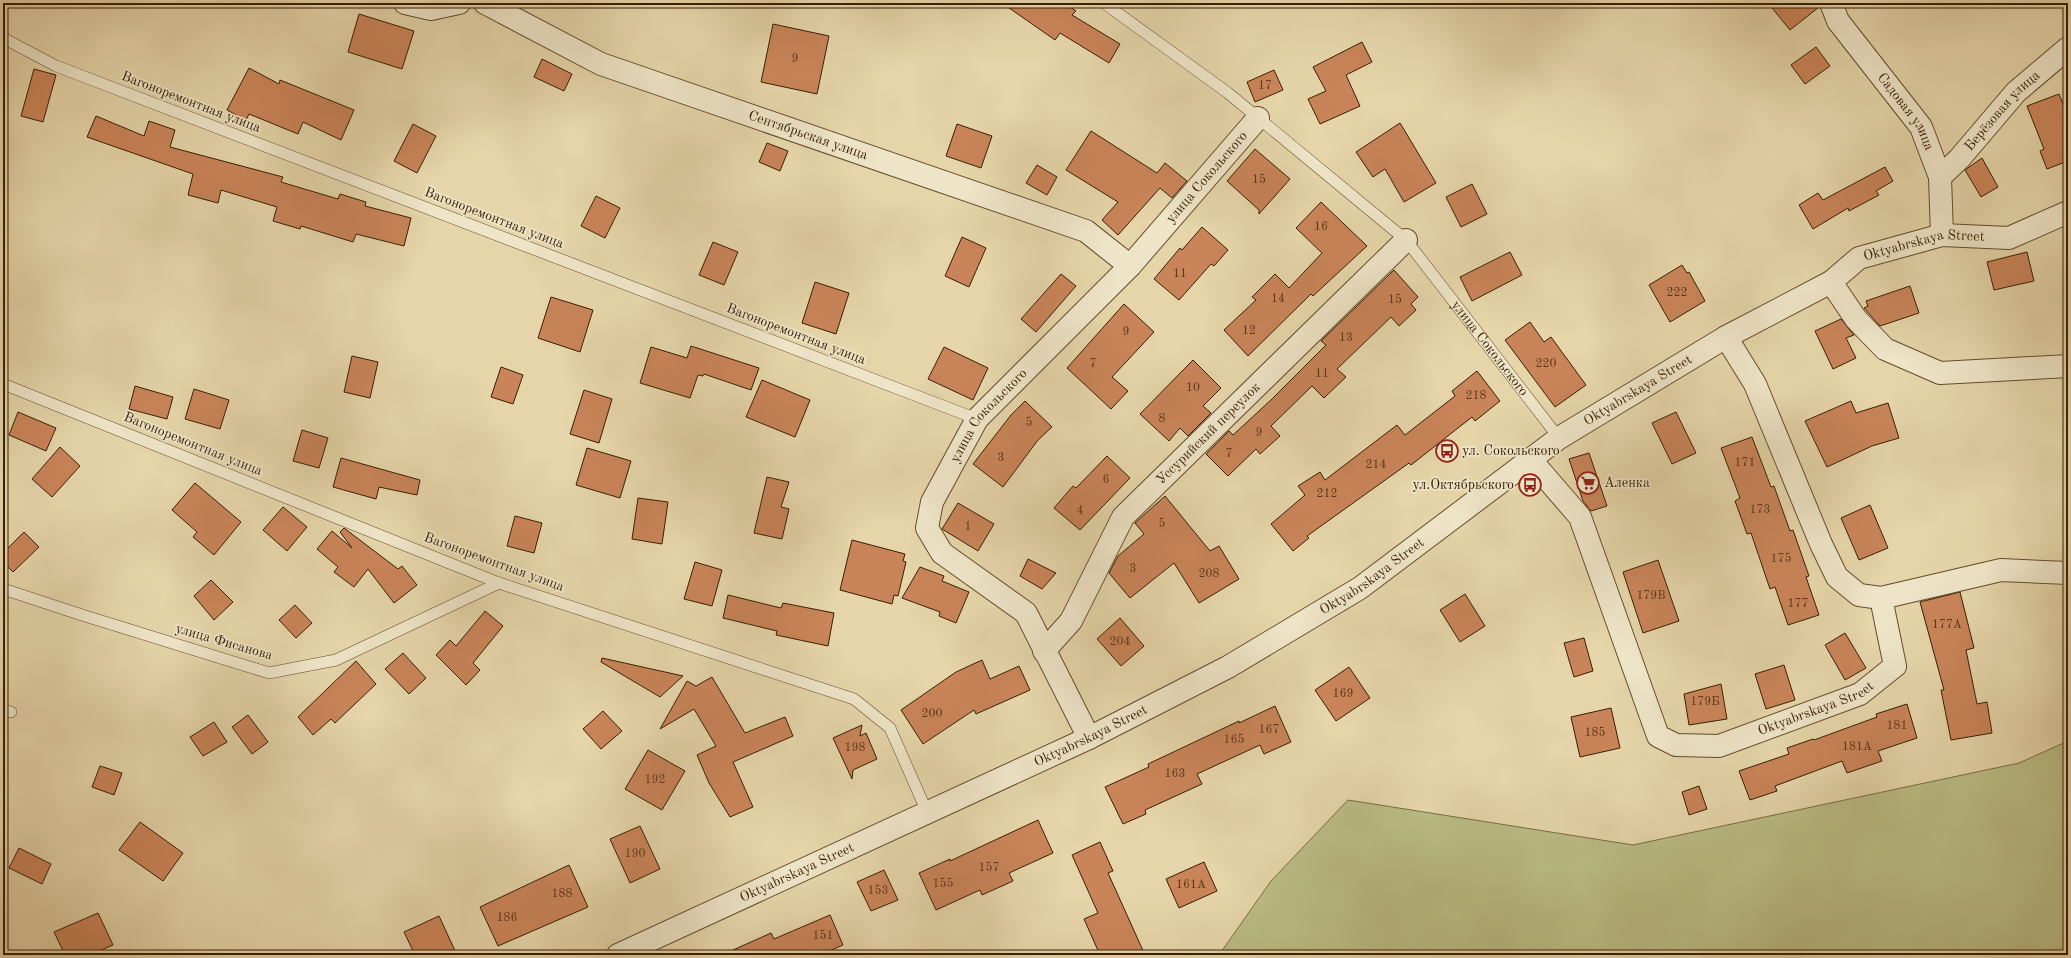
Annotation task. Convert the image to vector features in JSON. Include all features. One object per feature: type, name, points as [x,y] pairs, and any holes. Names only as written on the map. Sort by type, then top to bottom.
[{"type":"street","points":[[405,3],[431,9],[459,3]]},
{"type":"street","name":"Сентябрьская улица","points":[[485,3],[601,64],[1086,231],[1130,266]]},
{"type":"street","name":"Садовая улица","points":[[1831,3],[1838,21],[1921,127],[1940,177],[1942,235]]},
{"type":"street","name":"Берёзовая улица","points":[[1940,177],[1959,159],[2016,92],[2068,48]]},
{"type":"street","name":"улица Сокольского","points":[[1089,738],[1044,652],[1026,613],[942,553],[927,528],[932,502],[976,419],[1130,266],[1258,118]]},
{"type":"street","name":"Oktyabrskaya Street","points":[[618,955],[1089,738],[1228,666],[1360,588],[1559,438],[1726,337],[1831,282],[1859,258],[1942,235],[2009,238],[2068,212]]},
{"type":"street","name":"Уссурийский переулок","points":[[1044,652],[1071,621],[1123,517],[1406,240]]},
{"type":"street","points":[[1831,282],[1856,319],[1885,349],[1940,373],[2068,366]]},
{"type":"street","points":[[1726,337],[1755,384],[1821,544],[1837,577],[1859,595],[1881,598],[2001,570],[2068,573]]},
{"type":"street","name":"Oktyabrskaya Street","points":[[1530,459],[1580,517],[1658,736],[1676,745],[1719,746],[1860,694],[1895,666],[1881,598]]},
{"type":"lane","name":"улица Сокольского","points":[[1104,3],[1228,93],[1406,240],[1559,438]]},
{"type":"lane","name":"Вагоноремонтная улица","points":[[3,38],[56,66],[976,419]]},
{"type":"lane","name":"Вагоноремонтная улица","points":[[3,384],[499,583],[854,699],[890,728],[927,812]]},
{"type":"lane","name":"улица Фисанова","points":[[3,589],[269,673],[336,660],[499,583]]},
{"type":"green space","points":[[2068,741],[2068,955],[1219,955],[1271,881],[1348,800],[1633,845],[2019,763]]},
{"type":"building","points":[[1002,3],[1064,3],[1076,11],[1072,15],[1120,44],[1109,63],[1060,33],[1055,40]]},
{"type":"building","points":[[1768,3],[1819,3],[1819,7],[1790,30]]},
{"type":"building","points":[[359,14],[414,31],[402,69],[348,52]]},
{"type":"building","points":[[773,24],[829,36],[817,94],[761,82]]},
{"type":"building","points":[[1362,42],[1372,62],[1346,75],[1360,106],[1320,124],[1308,99],[1326,91],[1313,67]]},
{"type":"building","points":[[1816,47],[1830,66],[1805,84],[1791,65]]},
{"type":"building","points":[[542,59],[572,74],[564,91],[534,77]]},
{"type":"building","points":[[249,68],[279,84],[280,80],[354,110],[341,140],[303,122],[298,134],[249,114],[246,120],[227,110]]},
{"type":"building","points":[[34,69],[56,75],[43,122],[21,116]]},
{"type":"building","points":[[1274,70],[1283,90],[1255,102],[1247,82]]},
{"type":"building","points":[[2059,94],[2068,117],[2068,132],[2063,134],[2068,149],[2068,161],[2047,169],[2040,151],[2044,149],[2027,106]]},
{"type":"building","points":[[96,116],[144,136],[149,121],[175,130],[170,147],[283,177],[281,182],[338,199],[340,194],[366,202],[365,206],[411,218],[404,246],[356,234],[353,242],[301,226],[300,229],[273,221],[277,207],[221,190],[218,203],[188,195],[193,174],[87,137]]},
{"type":"building","points":[[1400,123],[1436,183],[1404,202],[1385,169],[1373,177],[1356,152]]},
{"type":"building","points":[[413,124],[436,136],[417,173],[394,161]]},
{"type":"building","points":[[957,124],[992,136],[981,168],[946,156]]},
{"type":"building","points":[[1091,131],[1157,173],[1165,163],[1187,181],[1172,198],[1160,188],[1118,235],[1102,220],[1118,202],[1066,170]]},
{"type":"building","points":[[767,143],[788,151],[780,171],[759,162]]},
{"type":"building","points":[[1255,149],[1290,179],[1259,214],[1259,210],[1227,181]]},
{"type":"building","points":[[1982,158],[1998,187],[1981,197],[1965,170]]},
{"type":"building","points":[[1037,165],[1057,177],[1047,195],[1026,183]]},
{"type":"building","points":[[1885,167],[1893,181],[1876,191],[1879,195],[1849,211],[1848,208],[1813,229],[1799,205],[1818,193],[1823,200]]},
{"type":"building","points":[[1472,184],[1487,214],[1461,227],[1446,197]]},
{"type":"building","points":[[596,196],[620,208],[605,238],[581,226]]},
{"type":"building","points":[[1321,202],[1367,246],[1313,296],[1311,294],[1248,356],[1224,330],[1256,300],[1252,297],[1275,274],[1289,288],[1322,253],[1296,228]]},
{"type":"building","points":[[1202,227],[1228,250],[1214,266],[1211,264],[1179,300],[1154,279],[1180,248],[1182,250]]},
{"type":"building","points":[[962,237],[986,248],[969,287],[945,276]]},
{"type":"building","points":[[713,242],[738,252],[724,285],[699,275]]},
{"type":"building","points":[[1510,252],[1522,275],[1472,301],[1460,277]]},
{"type":"building","points":[[2027,252],[2034,281],[1994,290],[1987,262]]},
{"type":"building","points":[[1682,265],[1687,273],[1689,272],[1705,301],[1670,322],[1649,285]]},
{"type":"building","points":[[1394,270],[1418,297],[1411,304],[1416,310],[1399,326],[1391,317],[1337,369],[1346,377],[1324,398],[1312,386],[1271,426],[1280,436],[1260,454],[1256,449],[1228,476],[1206,454],[1229,431],[1233,435],[1272,399],[1326,345],[1321,341]]},
{"type":"building","points":[[1061,274],[1076,286],[1036,332],[1021,319]]},
{"type":"building","points":[[815,282],[849,293],[836,334],[802,323]]},
{"type":"building","points":[[1910,286],[1919,313],[1880,326],[1864,308],[1868,306],[1866,301]]},
{"type":"building","points":[[551,297],[593,310],[580,352],[538,338]]},
{"type":"building","points":[[1124,304],[1154,332],[1112,377],[1128,391],[1111,409],[1067,368]]},
{"type":"building","points":[[1841,319],[1854,335],[1846,338],[1856,358],[1833,369],[1815,331]]},
{"type":"building","points":[[1530,322],[1544,342],[1551,337],[1586,385],[1555,407],[1505,340]]},
{"type":"building","points":[[691,346],[759,368],[751,390],[704,374],[703,376],[698,375],[690,398],[640,383],[651,347],[687,358]]},
{"type":"building","points":[[944,347],[988,368],[973,400],[928,379]]},
{"type":"building","points":[[352,356],[378,362],[370,398],[344,392]]},
{"type":"building","points":[[1193,360],[1221,388],[1203,406],[1211,413],[1188,436],[1180,428],[1169,441],[1140,414]]},
{"type":"building","points":[[501,367],[523,375],[513,404],[491,397]]},
{"type":"building","points":[[1477,371],[1500,401],[1475,421],[1472,417],[1411,465],[1409,463],[1307,536],[1309,538],[1293,551],[1271,524],[1305,495],[1298,486],[1320,472],[1325,480],[1397,425],[1405,435],[1455,396],[1452,391]]},
{"type":"building","points":[[762,380],[810,400],[795,437],[746,417]]},
{"type":"building","points":[[135,386],[173,397],[167,419],[129,409]]},
{"type":"building","points":[[194,389],[229,400],[220,429],[185,419]]},
{"type":"building","points":[[584,390],[612,399],[599,443],[570,434]]},
{"type":"building","points":[[1025,401],[1052,427],[1038,440],[1003,487],[973,464],[1011,415]]},
{"type":"building","points":[[1851,401],[1856,413],[1888,403],[1899,438],[1872,446],[1827,467],[1805,421]]},
{"type":"building","points":[[18,412],[56,428],[46,451],[9,435]]},
{"type":"building","points":[[1676,412],[1696,453],[1672,464],[1652,423]]},
{"type":"building","points":[[302,430],[328,438],[319,468],[293,461]]},
{"type":"building","points":[[1752,437],[1771,487],[1774,486],[1790,531],[1793,530],[1809,576],[1806,577],[1819,615],[1788,625],[1775,587],[1770,589],[1751,533],[1747,534],[1735,501],[1740,498],[1721,448]]},
{"type":"building","points":[[60,447],[80,466],[52,497],[32,479]]},
{"type":"building","points":[[587,448],[631,461],[620,498],[576,485]]},
{"type":"building","name":"Аленка","points":[[1589,453],[1607,506],[1591,511],[1583,501],[1569,459]]},
{"type":"building","points":[[1107,456],[1130,478],[1080,530],[1054,508],[1073,486],[1076,488]]},
{"type":"building","points":[[341,458],[420,480],[417,495],[379,487],[376,499],[333,487]]},
{"type":"building","points":[[767,477],[789,482],[781,507],[789,509],[782,539],[754,533]]},
{"type":"building","points":[[195,483],[241,522],[214,555],[193,537],[197,532],[172,510]]},
{"type":"building","points":[[1165,496],[1210,551],[1219,546],[1239,579],[1199,603],[1174,563],[1130,598],[1109,573],[1118,556],[1144,534],[1135,523]]},
{"type":"building","points":[[638,498],[668,502],[662,544],[632,539]]},
{"type":"building","points":[[958,503],[994,524],[978,551],[942,529]]},
{"type":"building","points":[[1870,505],[1888,548],[1859,560],[1841,518]]},
{"type":"building","points":[[283,507],[307,527],[287,551],[263,530]]},
{"type":"building","points":[[515,516],[542,523],[534,553],[507,546]]},
{"type":"building","points":[[344,528],[398,569],[402,566],[417,585],[394,603],[368,569],[354,587],[334,572],[338,567],[317,549],[332,531],[352,548],[340,532]]},
{"type":"building","points":[[24,532],[39,547],[13,572],[3,562],[3,553]]},
{"type":"building","points":[[852,540],[905,554],[903,561],[906,562],[898,596],[894,595],[892,604],[840,590]]},
{"type":"building","points":[[1028,559],[1056,573],[1042,589],[1020,576]]},
{"type":"building","points":[[1658,560],[1679,621],[1643,633],[1623,572]]},
{"type":"building","points":[[695,562],[722,570],[712,606],[684,599]]},
{"type":"building","points":[[920,567],[944,576],[942,581],[969,592],[956,623],[939,616],[940,612],[902,598]]},
{"type":"building","points":[[211,580],[233,602],[214,620],[194,596]]},
{"type":"building","points":[[1960,592],[1974,648],[1966,650],[1977,704],[1987,702],[1992,733],[1951,740],[1941,690],[1944,690],[1920,602]]},
{"type":"building","points":[[1465,594],[1485,626],[1460,642],[1440,610]]},
{"type":"building","points":[[728,595],[781,608],[783,603],[834,613],[828,646],[776,635],[777,631],[723,618]]},
{"type":"building","points":[[295,605],[312,623],[296,638],[279,620]]},
{"type":"building","points":[[485,611],[503,626],[473,663],[480,670],[466,685],[436,655],[450,640],[456,646]]},
{"type":"building","points":[[1120,618],[1144,646],[1121,666],[1097,639]]},
{"type":"building","points":[[1845,633],[1866,668],[1845,680],[1825,645]]},
{"type":"building","points":[[1584,638],[1593,671],[1574,677],[1564,643]]},
{"type":"building","points":[[403,653],[426,678],[409,694],[385,669]]},
{"type":"building","points":[[602,658],[683,676],[660,697],[601,662]]},
{"type":"building","points":[[982,660],[990,679],[1019,666],[1030,690],[976,714],[974,710],[923,744],[901,710],[956,672]]},
{"type":"building","points":[[356,661],[376,684],[335,723],[331,719],[313,735],[298,717]]},
{"type":"building","points":[[1784,665],[1795,700],[1766,709],[1755,674]]},
{"type":"building","points":[[1349,667],[1370,698],[1336,721],[1315,690]]},
{"type":"building","points":[[712,677],[745,733],[785,717],[793,736],[733,762],[753,807],[730,817],[709,783],[697,755],[716,746],[694,709],[660,729],[687,681],[696,686]]},
{"type":"building","points":[[1721,684],[1727,719],[1689,725],[1684,694]]},
{"type":"building","points":[[1907,704],[1917,738],[1878,751],[1882,761],[1847,773],[1842,761],[1775,786],[1777,791],[1750,800],[1739,771],[1789,754],[1787,748],[1813,739],[1814,740],[1877,717],[1876,714]]},
{"type":"building","points":[[1275,706],[1291,742],[1264,754],[1260,745],[1197,774],[1202,784],[1145,810],[1146,814],[1123,824],[1105,787],[1149,767],[1148,764],[1239,721],[1239,723]]},
{"type":"building","points":[[1611,708],[1620,748],[1580,757],[1571,717]]},
{"type":"building","points":[[603,711],[622,731],[601,749],[583,729]]},
{"type":"building","points":[[248,715],[268,742],[252,754],[232,727]]},
{"type":"building","points":[[214,722],[227,742],[203,756],[190,737]]},
{"type":"building","points":[[862,725],[860,736],[866,733],[877,759],[853,770],[852,779],[833,738]]},
{"type":"building","points":[[648,750],[685,771],[662,810],[625,789]]},
{"type":"building","points":[[100,766],[122,773],[114,795],[92,787]]},
{"type":"building","points":[[1699,786],[1707,809],[1689,815],[1682,792]]},
{"type":"building","points":[[1038,820],[1053,853],[1009,873],[1013,881],[982,895],[980,890],[936,910],[919,873],[950,859],[950,861]]},
{"type":"building","points":[[140,822],[183,853],[163,881],[119,850]]},
{"type":"building","points":[[640,826],[660,869],[630,883],[610,839]]},
{"type":"building","points":[[1100,842],[1113,871],[1108,873],[1145,955],[1100,955],[1084,919],[1098,913],[1072,855]]},
{"type":"building","points":[[19,848],[51,864],[42,884],[9,868]]},
{"type":"building","points":[[1204,862],[1217,891],[1179,908],[1166,879]]},
{"type":"building","points":[[569,865],[588,907],[498,946],[480,907]]},
{"type":"building","points":[[884,870],[898,900],[871,911],[857,882]]},
{"type":"building","points":[[98,913],[113,945],[90,955],[65,955],[54,932]]},
{"type":"building","points":[[830,915],[843,945],[820,955],[722,955],[771,933],[774,939]]},
{"type":"building","points":[[439,916],[457,955],[415,955],[404,932]]},
{"type":"place","name":"ул. Сокольского","points":[[1447,451]]},
{"type":"place","name":"Аленка","points":[[1588,483]]},
{"type":"place","name":"ул.Октябрьского","points":[[1530,485]]}]
